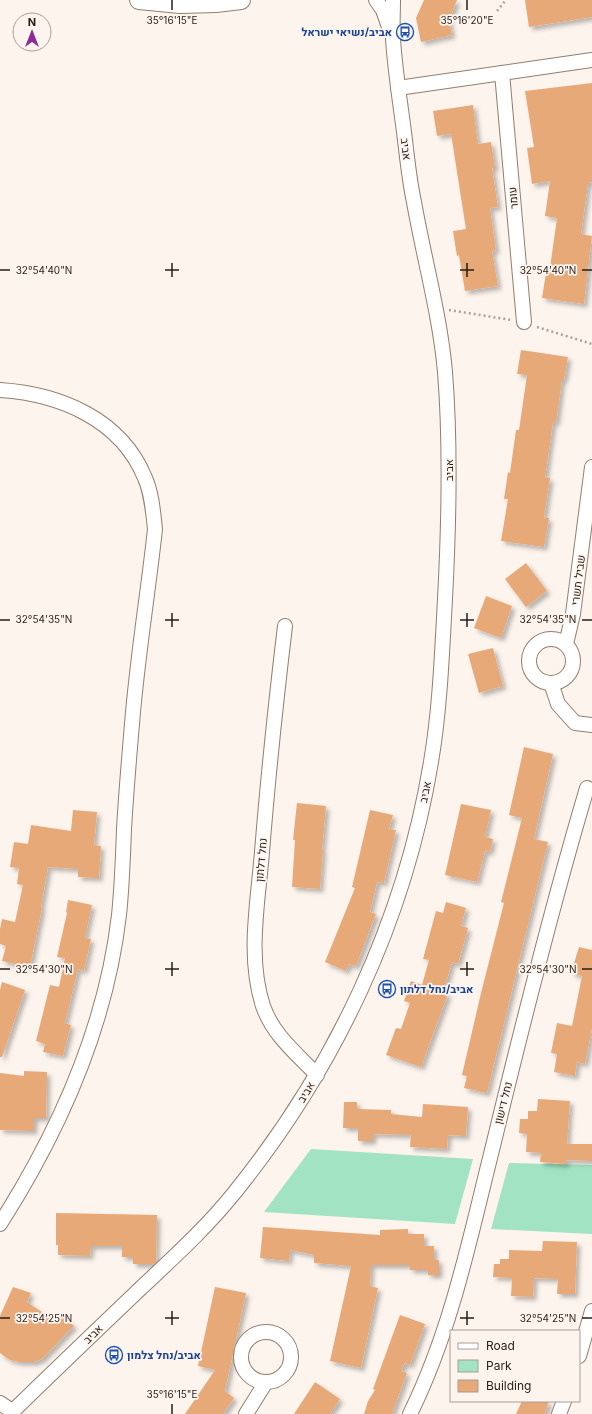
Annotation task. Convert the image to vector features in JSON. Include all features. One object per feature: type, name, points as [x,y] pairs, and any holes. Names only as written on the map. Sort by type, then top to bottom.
[{"type":"street","points":[[140,0],[180,4],[242,0]]},
{"type":"street","name":"אביב","points":[[376,0],[383,10],[393,37]]},
{"type":"street","name":"אביב","points":[[13,1413],[192,1239],[232,1196],[268,1149],[302,1099],[333,1046],[361,990],[385,933],[405,876],[432,760],[438,704],[443,630],[449,480],[445,373],[441,339],[413,198],[398,88],[393,37],[393,0]]},
{"type":"street","points":[[398,88],[592,60]]},
{"type":"street","name":"עומר","points":[[502,73],[524,322]]},
{"type":"street","points":[[0,390],[39,395],[62,402],[84,412],[104,424],[131,452],[146,479],[152,503],[154,529],[132,720],[119,916],[105,991],[90,1042],[70,1097],[37,1163],[0,1224]]},
{"type":"street","name":"שביל תשרי","points":[[566,644],[573,614],[592,467]]},
{"type":"street","name":"נחל דלתון","points":[[285,626],[274,717],[263,843],[256,928],[256,970],[259,990],[270,1022],[287,1045],[317,1074]]},
{"type":"street","points":[[546,639],[553,639],[566,644],[571,650],[573,665],[566,678],[559,682],[552,683],[544,682],[538,679],[533,674],[529,660],[530,653],[534,647],[539,642],[546,639]]},
{"type":"street","points":[[552,683],[558,704],[575,723],[592,725]]},
{"type":"street","name":"נחל דישון","points":[[410,1414],[434,1360],[460,1280],[531,990],[587,788]]},
{"type":"street","points":[[580,1353],[592,1311]]},
{"type":"street","points":[[246,1414],[266,1382]]},
{"type":"street","points":[[559,1414],[564,1402]]},
{"type":"street","points":[[0,1403],[13,1413]]},
{"type":"path","points":[[497,11],[506,0]]},
{"type":"path","points":[[435,307],[524,322],[592,344]]},
{"type":"green space","points":[[311,1149],[473,1159],[455,1224],[264,1212]]},
{"type":"green space","points":[[509,1163],[592,1165],[592,1234],[491,1229]]},
{"type":"building","points":[[424,0],[457,0],[449,20],[452,35],[421,42],[416,18]]},
{"type":"building","points":[[525,0],[592,0],[592,17],[529,27]]},
{"type":"building","points":[[592,83],[592,182],[588,183],[581,234],[592,236],[584,304],[542,298],[547,267],[550,268],[557,218],[545,216],[550,181],[532,184],[527,148],[534,147],[525,91]]},
{"type":"building","points":[[473,105],[478,144],[491,142],[495,168],[492,168],[498,207],[490,208],[496,250],[492,251],[498,286],[465,291],[453,231],[466,229],[451,134],[437,136],[433,111]]},
{"type":"building","points":[[521,350],[568,357],[564,380],[562,380],[556,423],[553,422],[545,478],[550,478],[544,518],[549,518],[544,547],[501,541],[508,499],[504,499],[508,472],[510,473],[516,430],[519,430],[527,375],[517,374]]},
{"type":"building","points":[[526,563],[547,591],[526,607],[505,579]]},
{"type":"building","points":[[486,596],[512,606],[501,638],[474,628]]},
{"type":"building","points":[[493,648],[503,686],[479,693],[468,654]]},
{"type":"building","points":[[524,747],[553,754],[534,839],[548,842],[487,1093],[464,1088],[467,1076],[462,1075],[504,903],[501,902],[522,818],[509,815]]},
{"type":"building","points":[[297,803],[326,806],[320,889],[292,887],[295,840],[293,840]]},
{"type":"building","points":[[461,804],[491,810],[485,837],[493,839],[490,852],[485,851],[477,882],[445,875]]},
{"type":"building","points":[[73,810],[97,812],[94,845],[101,846],[99,878],[78,877],[78,869],[48,867],[42,908],[30,967],[2,961],[6,946],[0,944],[2,919],[15,922],[23,885],[17,884],[19,868],[10,867],[14,842],[28,844],[31,825],[71,831]]},
{"type":"building","points":[[370,810],[393,815],[389,829],[396,830],[384,883],[377,882],[370,912],[376,914],[356,966],[349,964],[346,971],[325,962],[355,888],[352,887]]},
{"type":"building","points":[[68,900],[92,905],[85,938],[91,939],[84,971],[78,969],[65,1023],[71,1025],[63,1056],[43,1052],[45,1044],[36,1041],[50,985],[59,987],[65,958],[57,957],[67,913]]},
{"type":"building","points":[[446,902],[466,908],[461,926],[468,928],[458,964],[452,962],[443,993],[448,994],[421,1067],[386,1055],[396,1028],[401,1029],[410,1003],[404,1001],[411,981],[422,985],[429,960],[423,959],[436,911],[443,913]]},
{"type":"building","points":[[579,947],[592,950],[592,1028],[585,1064],[577,1062],[575,1076],[554,1072],[557,1054],[551,1053],[557,1023],[572,1026],[582,976],[571,973]]},
{"type":"building","points":[[2,982],[25,990],[2,1057],[0,1057],[0,990]]},
{"type":"building","points":[[24,1071],[47,1072],[46,1118],[34,1118],[34,1131],[0,1130],[0,1073],[24,1076]]},
{"type":"building","points":[[538,1099],[570,1101],[567,1144],[592,1144],[592,1161],[566,1160],[566,1164],[540,1162],[541,1153],[526,1152],[527,1134],[519,1133],[520,1119],[528,1119],[528,1111],[537,1111]]},
{"type":"building","points":[[344,1102],[357,1102],[357,1109],[391,1110],[391,1114],[422,1117],[423,1104],[468,1107],[466,1136],[448,1135],[447,1149],[410,1147],[411,1135],[373,1134],[373,1141],[358,1141],[358,1128],[343,1128]]},
{"type":"building","points":[[56,1213],[157,1215],[156,1262],[154,1264],[133,1264],[133,1257],[122,1257],[122,1246],[91,1246],[90,1256],[58,1255],[58,1245],[56,1245]]},
{"type":"building","points":[[263,1227],[380,1235],[380,1230],[408,1229],[408,1234],[424,1234],[424,1246],[434,1246],[434,1260],[439,1260],[439,1275],[428,1275],[428,1270],[410,1270],[410,1265],[371,1265],[370,1286],[378,1288],[361,1368],[330,1361],[351,1266],[314,1263],[314,1255],[290,1250],[289,1261],[260,1258]]},
{"type":"building","points":[[543,1241],[577,1242],[575,1294],[557,1294],[558,1279],[534,1278],[533,1297],[511,1296],[512,1278],[493,1277],[494,1264],[500,1264],[500,1259],[509,1259],[509,1250],[542,1251]]},
{"type":"building","points":[[13,1287],[31,1293],[27,1302],[52,1319],[58,1312],[74,1326],[42,1359],[34,1362],[10,1360],[0,1353],[0,1316]]},
{"type":"building","points":[[215,1287],[246,1293],[225,1391],[234,1398],[223,1414],[185,1414],[215,1370],[198,1366]]},
{"type":"building","points":[[400,1315],[425,1324],[410,1365],[405,1363],[401,1371],[407,1373],[392,1414],[364,1414],[368,1401],[375,1390],[373,1389]]},
{"type":"building","points":[[315,1382],[340,1399],[330,1414],[294,1414]]},
{"type":"building","points":[[522,1402],[549,1402],[545,1414],[516,1414]]},
{"type":"place","name":"אביב/נשיאי ישראל","points":[[405,32]]},
{"type":"place","name":"אביב/נחל דלתון","points":[[387,989]]},
{"type":"place","name":"אביב/נחל צלמון","points":[[114,1355]]}]
